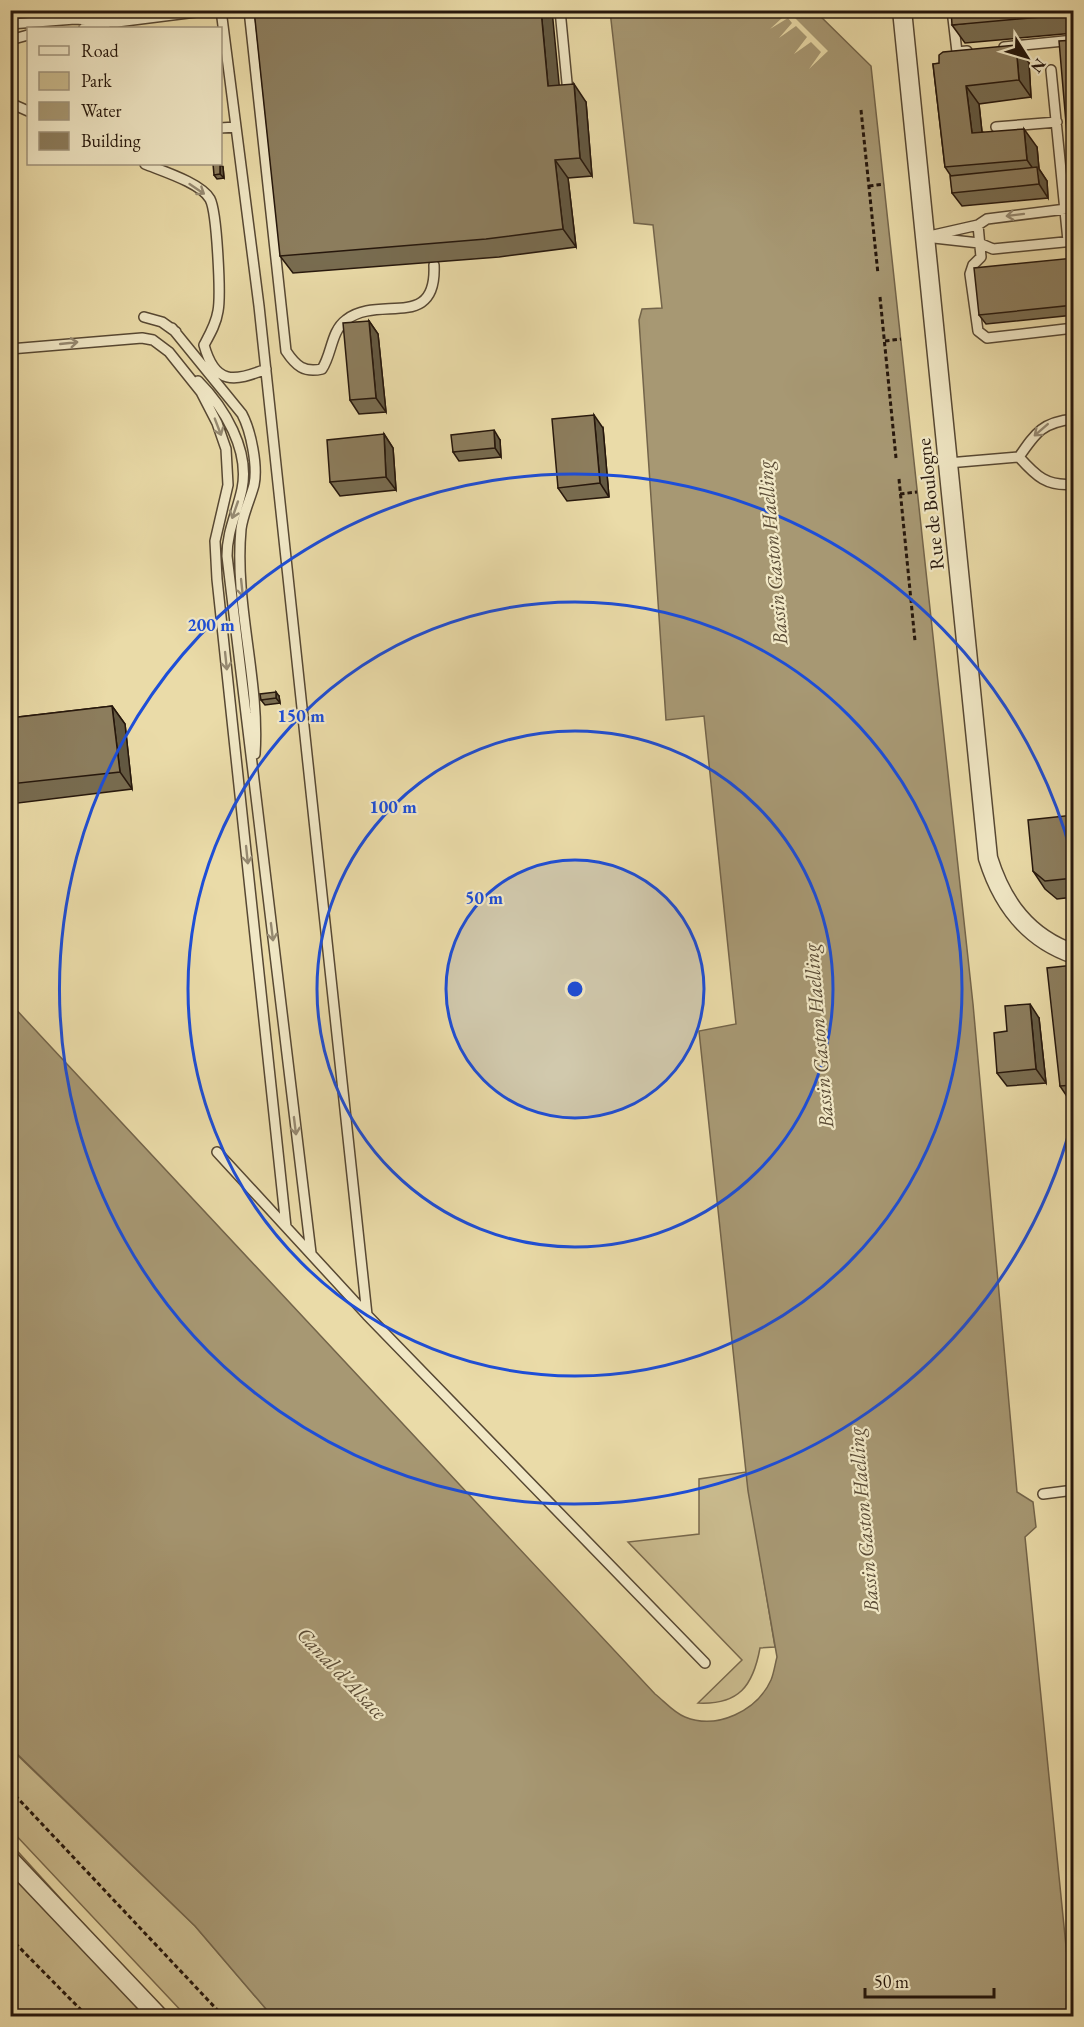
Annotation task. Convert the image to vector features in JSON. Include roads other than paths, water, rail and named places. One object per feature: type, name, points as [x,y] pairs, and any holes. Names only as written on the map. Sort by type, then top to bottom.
[{"type":"street","name":"Rue de Boulogne","points":[[902,10],[988,858],[1004,898],[1025,926],[1052,946],[1074,954]]},
{"type":"street","points":[[10,1860],[158,2016]]},
{"type":"lane","points":[[90,27],[212,10]]},
{"type":"lane","points":[[221,10],[266,369],[367,1315]]},
{"type":"lane","points":[[249,10],[286,351],[296,366],[311,372],[322,369],[329,358],[338,329],[346,319],[363,313],[421,304],[432,293],[434,265]]},
{"type":"lane","points":[[560,10],[568,93]]},
{"type":"lane","points":[[951,10],[957,52],[980,50]]},
{"type":"lane","points":[[10,24],[75,19],[117,22]]},
{"type":"lane","points":[[10,40],[27,35]]},
{"type":"lane","points":[[992,48],[1074,40]]},
{"type":"lane","points":[[925,237],[979,243],[993,249],[1071,241],[1069,208],[1056,122],[1051,69]]},
{"type":"lane","points":[[10,103],[27,111]]},
{"type":"lane","points":[[996,127],[1056,122]]},
{"type":"lane","points":[[222,128],[236,127]]},
{"type":"lane","points":[[147,165],[200,188],[210,200],[215,219],[219,308],[215,325],[204,345],[207,357]]},
{"type":"lane","points":[[925,237],[978,225],[987,219],[1069,208]]},
{"type":"lane","points":[[978,225],[981,257],[973,266],[970,274],[978,331],[987,338],[1074,328]]},
{"type":"lane","points":[[144,317],[162,322],[172,328],[207,357],[216,370],[231,379],[240,380],[266,369]]},
{"type":"lane","points":[[172,328],[242,414],[251,429],[255,482],[242,527],[240,568],[257,720],[253,775]]},
{"type":"lane","points":[[10,349],[142,338],[153,340],[169,352],[214,397],[239,446],[243,488],[227,536],[227,556],[311,1253]]},
{"type":"lane","points":[[169,352],[201,392],[217,423],[226,449],[228,485],[215,541],[217,579],[286,1227]]},
{"type":"lane","points":[[1019,457],[1032,438],[1051,421],[1074,419]]},
{"type":"lane","points":[[948,463],[1019,457]]},
{"type":"lane","points":[[1019,457],[1036,477],[1056,486],[1074,484]]},
{"type":"lane","points":[[217,1152],[367,1315],[705,1663]]},
{"type":"lane","points":[[1043,1494],[1074,1490]]},
{"type":"water","points":[[610,11],[815,11],[871,66],[973,1004],[1017,1492],[1033,1502],[1036,1527],[1025,1537],[1073,2016],[272,2016],[195,1926],[11,1748],[10,1003],[669,1707],[685,1717],[697,1720],[723,1719],[746,1709],[756,1701],[765,1691],[772,1677],[777,1657],[748,1491],[699,1031],[736,1024],[704,716],[666,720],[639,320],[642,309],[662,308],[653,225],[634,223]]},
{"type":"water label","name":"Bassin Gaston Haelling","points":[[772,553]]},
{"type":"water label","name":"Bassin Gaston Haelling","points":[[818,1036]]},
{"type":"water label","name":"Bassin Gaston Haelling","points":[[863,1520]]},
{"type":"water label","name":"Canal d'Alsace","points":[[342,1673]]}]
